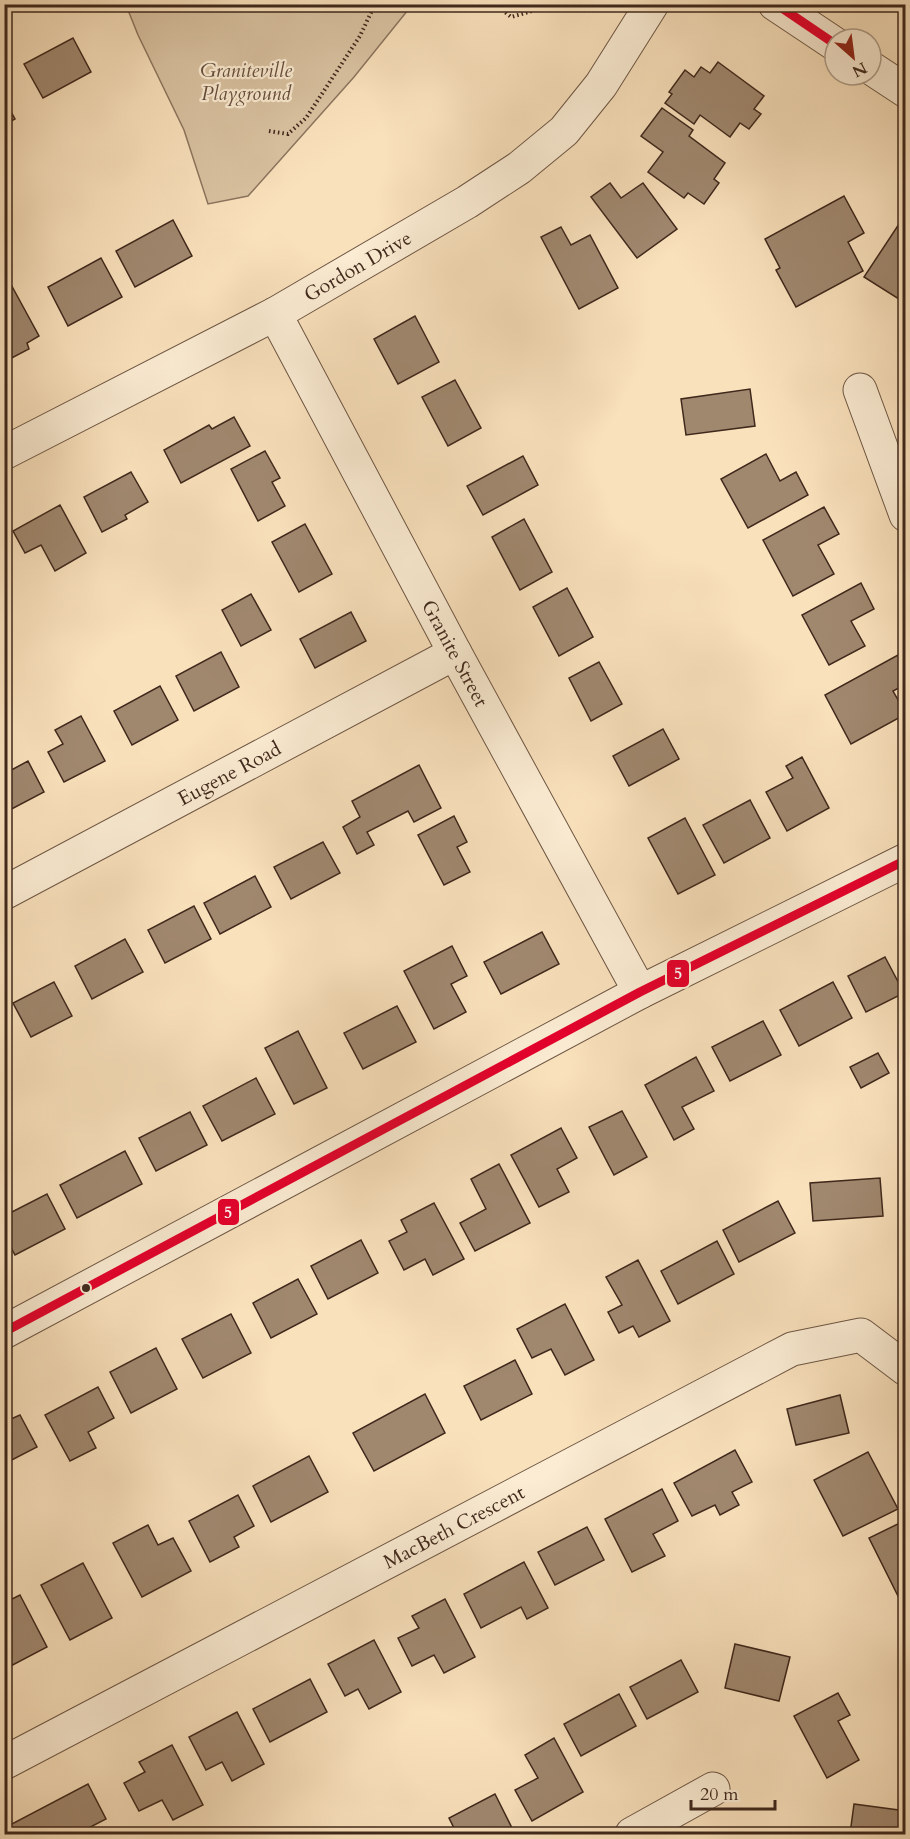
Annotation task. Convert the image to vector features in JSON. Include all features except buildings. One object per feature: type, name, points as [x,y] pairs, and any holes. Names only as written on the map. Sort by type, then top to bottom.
[{"type":"street","name":"Gordon Drive","points":[[4,453],[275,314],[467,202],[519,168],[564,130],[601,85],[652,4]]},
{"type":"street","points":[[775,4],[823,36]]},
{"type":"street","points":[[883,76],[906,91]]},
{"type":"street","name":"Granite Street","points":[[275,314],[455,653],[640,992]]},
{"type":"street","points":[[860,390],[906,515]]},
{"type":"street","name":"Eugene Road","points":[[4,893],[455,653]]},
{"type":"street","points":[[4,1332],[640,992],[906,860]]},
{"type":"street","name":"MacBeth Crescent","points":[[4,1763],[792,1349],[861,1335],[906,1369]]},
{"type":"street","points":[[632,1834],[713,1790]]},
{"type":"path","points":[[269,132],[288,134],[306,118],[360,36],[375,4]]},
{"type":"path","points":[[495,4],[511,17],[556,4]]},
{"type":"green space","name":"Graniteville Playground","points":[[126,5],[412,5],[354,77],[248,196],[208,204],[184,130]]},
{"type":"transit line","name":"5","points":[[776,4],[823,36]]},
{"type":"transit line","name":"5","points":[[4,1332],[640,992],[906,860]]}]
